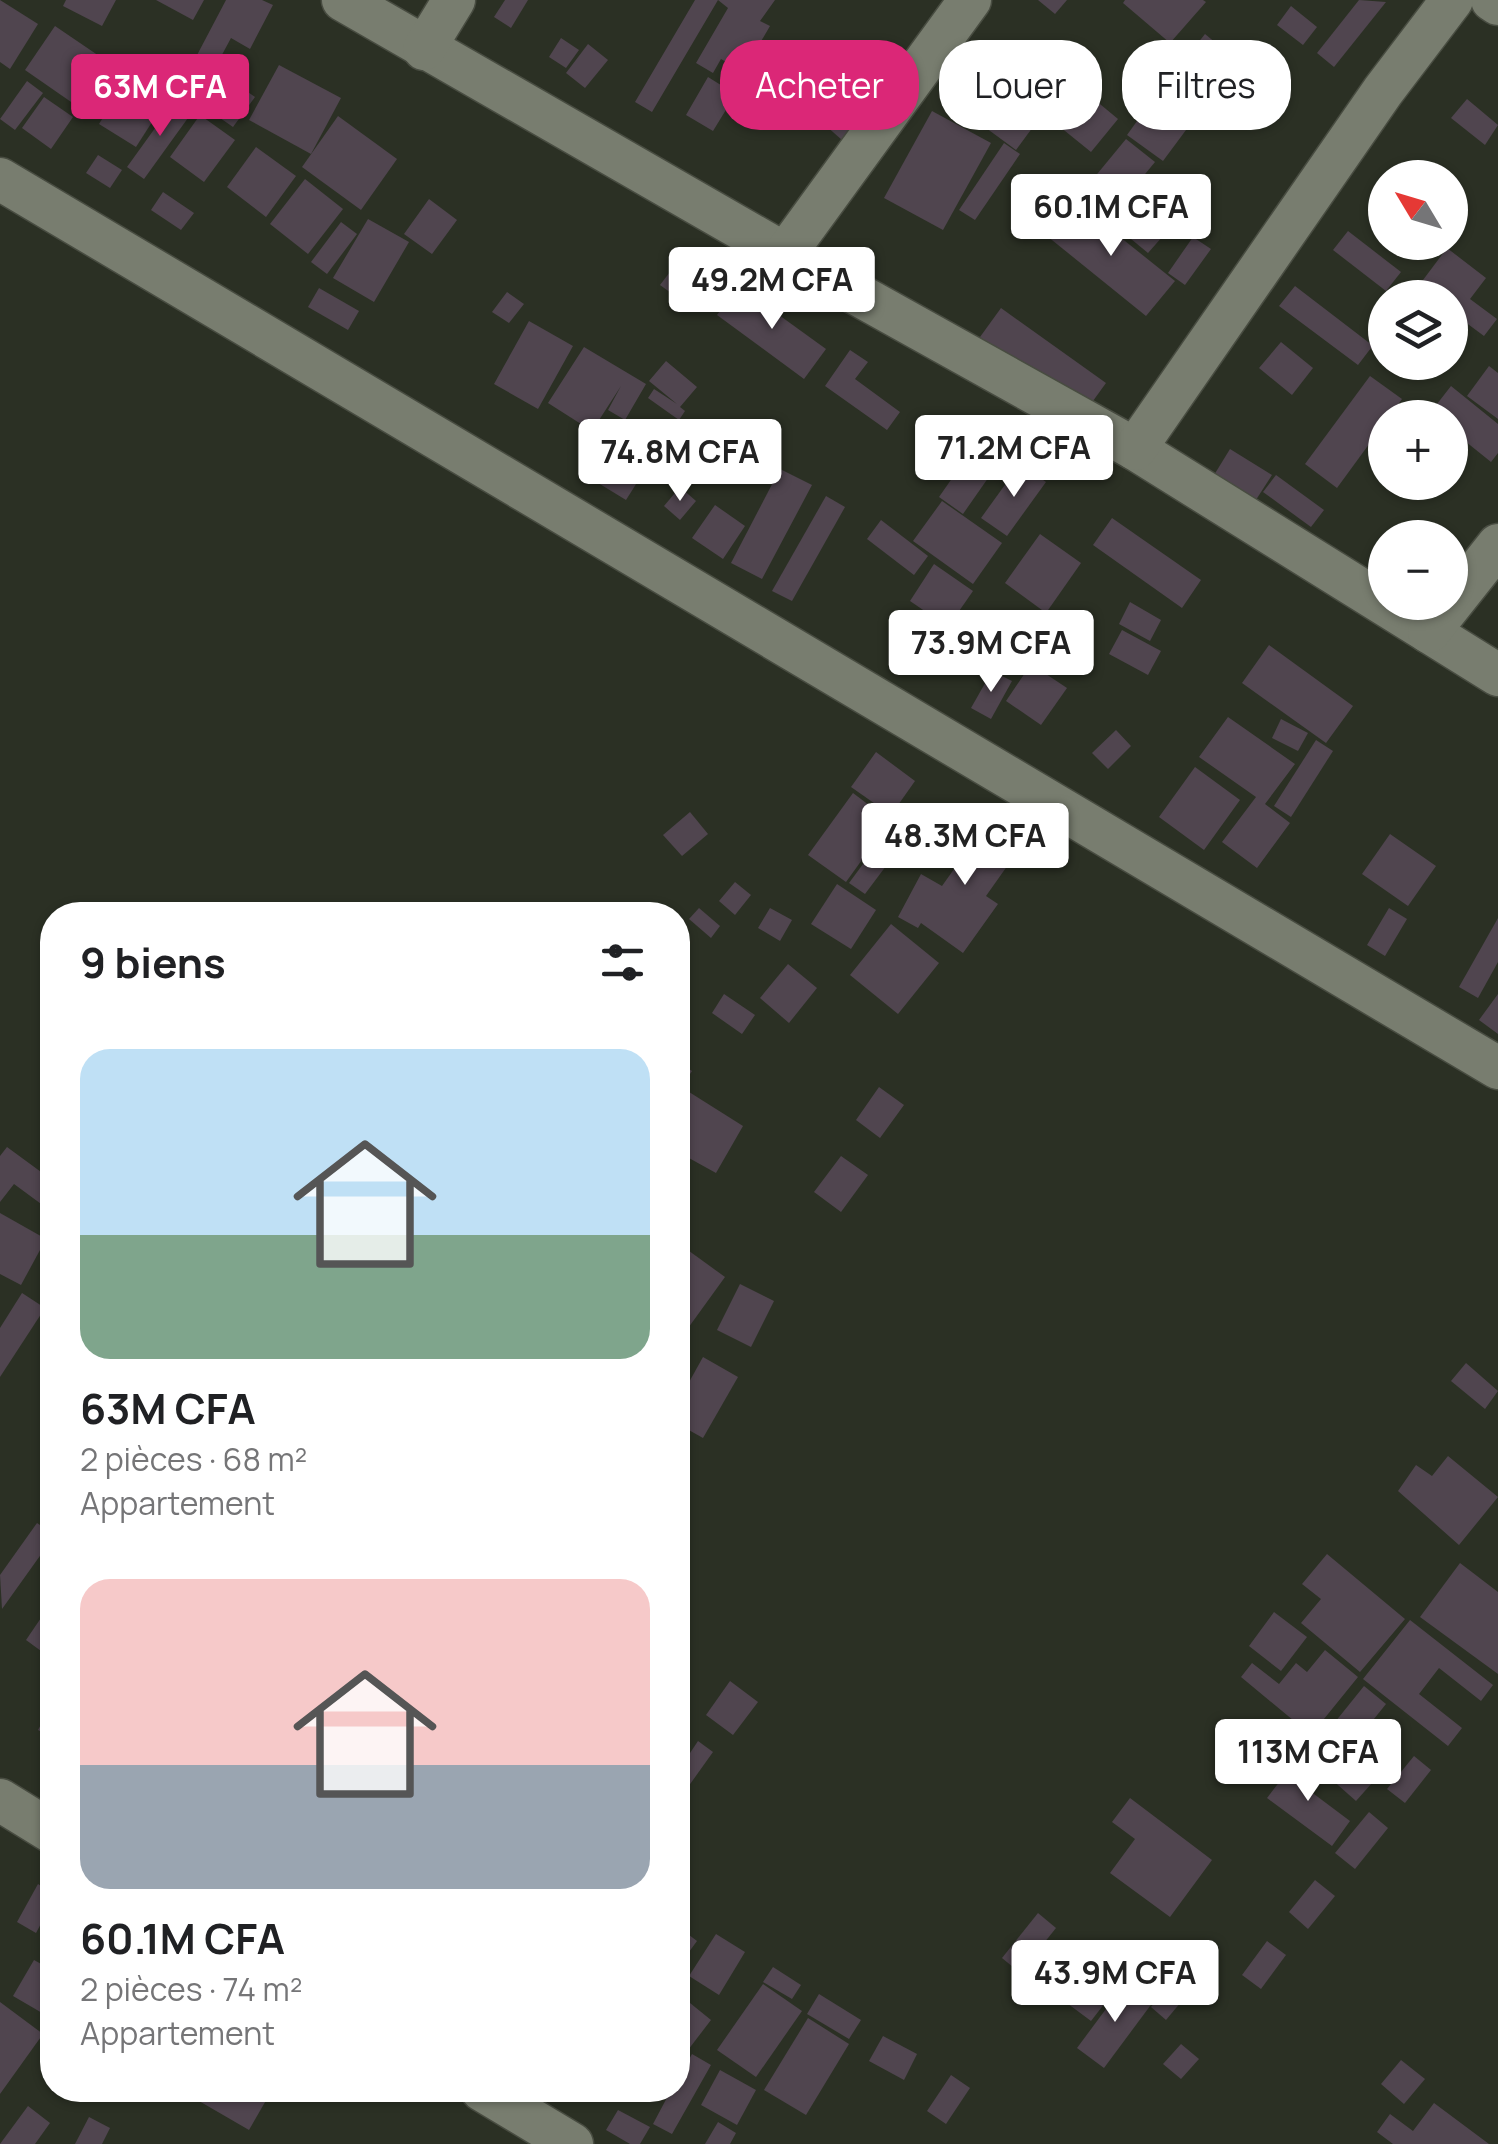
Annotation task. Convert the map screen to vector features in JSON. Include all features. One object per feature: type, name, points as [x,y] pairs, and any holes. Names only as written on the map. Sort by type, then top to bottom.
[{"type":"street","points":[[343,0],[785,254],[1136,448],[1498,675]]},
{"type":"street","points":[[424,48],[454,0]]},
{"type":"street","points":[[785,254],[970,0]]},
{"type":"street","points":[[1136,448],[1383,91],[1452,0]]},
{"type":"street","points":[[0,179],[1498,1068]]},
{"type":"street","points":[[1429,632],[1498,546]]},
{"type":"street","points":[[0,1800],[40,1825]]},
{"type":"street","points":[[502,2102],[572,2144]]},
{"type":"building","points":[[0,0],[38,24],[10,69],[0,62]]},
{"type":"building","points":[[66,0],[116,0],[102,26],[63,6]]},
{"type":"building","points":[[156,0],[204,0],[193,20]]},
{"type":"building","points":[[226,0],[262,0],[273,5],[250,49],[231,38],[195,105],[176,95]]},
{"type":"building","points":[[505,0],[528,0],[511,28],[494,17]]},
{"type":"building","points":[[695,0],[718,0],[652,112],[635,102]]},
{"type":"building","points":[[718,0],[775,0],[760,21],[770,26],[762,40],[720,40],[720,61],[713,73],[696,63],[728,8]]},
{"type":"building","points":[[1038,0],[1067,0],[1055,14]]},
{"type":"building","points":[[1359,0],[1386,2],[1334,67],[1317,53]]},
{"type":"building","points":[[1206,2],[1173,40],[1166,40],[1123,3]]},
{"type":"building","points":[[1291,6],[1317,27],[1303,45],[1277,25]]},
{"type":"building","points":[[55,26],[105,60],[74,104],[25,70]]},
{"type":"building","points":[[561,38],[579,50],[566,68],[549,57]]},
{"type":"building","points":[[588,44],[608,60],[585,88],[566,73]]},
{"type":"building","points":[[279,65],[341,98],[311,154],[249,120]]},
{"type":"building","points":[[219,72],[255,97],[233,127],[197,102]]},
{"type":"building","points":[[131,73],[168,97],[136,147],[99,124]]},
{"type":"building","points":[[708,77],[720,84],[720,120],[713,131],[686,115]]},
{"type":"building","points":[[27,81],[43,93],[15,130],[0,119]]},
{"type":"building","points":[[44,97],[73,117],[51,149],[22,128]]},
{"type":"building","points":[[176,99],[193,111],[144,179],[127,167]]},
{"type":"building","points":[[1467,99],[1498,125],[1485,145],[1451,118]]},
{"type":"building","points":[[1102,106],[1118,119],[1091,152],[1064,130],[1102,130]]},
{"type":"building","points":[[932,111],[939,115],[939,130],[967,130],[991,143],[943,230],[884,198]]},
{"type":"building","points":[[200,115],[235,140],[204,182],[170,157]]},
{"type":"building","points":[[338,116],[397,159],[361,210],[302,167]]},
{"type":"building","points":[[831,130],[850,130],[842,140]]},
{"type":"building","points":[[989,130],[1031,130],[1016,150]]},
{"type":"building","points":[[1131,130],[1186,130],[1163,161],[1127,135]]},
{"type":"building","points":[[1126,139],[1155,162],[1108,219],[1079,196]]},
{"type":"building","points":[[1004,143],[1020,154],[975,220],[959,210]]},
{"type":"building","points":[[256,147],[296,176],[266,217],[227,187]]},
{"type":"building","points":[[98,155],[122,170],[110,188],[86,173]]},
{"type":"building","points":[[305,179],[343,209],[308,254],[270,224]]},
{"type":"building","points":[[163,192],[194,213],[181,230],[151,210]]},
{"type":"building","points":[[429,199],[457,220],[432,254],[404,234]]},
{"type":"building","points":[[1075,201],[1175,281],[1146,316],[1047,236]]},
{"type":"building","points":[[1148,208],[1170,228],[1148,253],[1125,234]]},
{"type":"building","points":[[368,219],[409,242],[374,302],[333,278]]},
{"type":"building","points":[[341,222],[357,234],[327,274],[311,262]]},
{"type":"building","points":[[1348,231],[1368,246],[1368,260],[1385,260],[1401,272],[1395,280],[1372,280],[1333,250]]},
{"type":"building","points":[[1193,237],[1211,249],[1185,285],[1168,273]]},
{"type":"building","points":[[1438,260],[1463,260],[1486,278],[1470,299],[1497,319],[1484,336],[1468,324],[1468,280],[1423,280]]},
{"type":"building","points":[[673,268],[701,289],[689,306],[660,285]]},
{"type":"building","points":[[739,286],[826,349],[804,379],[717,315]]},
{"type":"building","points":[[1295,286],[1368,342],[1368,352],[1358,365],[1279,306]]},
{"type":"building","points":[[319,288],[359,311],[348,330],[308,307]]},
{"type":"building","points":[[507,292],[524,304],[509,323],[492,312]]},
{"type":"building","points":[[1001,308],[1106,383],[1085,412],[980,337]]},
{"type":"building","points":[[529,321],[573,346],[538,409],[494,384]]},
{"type":"building","points":[[1281,342],[1313,368],[1292,395],[1259,368]]},
{"type":"building","points":[[584,347],[646,384],[625,420],[608,410],[621,386],[592,431],[548,403]]},
{"type":"building","points":[[850,350],[868,362],[855,379],[900,412],[887,430],[825,386]]},
{"type":"building","points":[[666,361],[697,387],[680,407],[685,411],[679,420],[648,398],[654,389],[677,404],[649,381]]},
{"type":"building","points":[[1489,366],[1498,373],[1498,419],[1467,396]]},
{"type":"building","points":[[1368,379],[1402,399],[1368,400],[1368,446],[1337,488],[1305,464]]},
{"type":"building","points":[[1451,386],[1498,424],[1498,453],[1491,462],[1468,443],[1468,400],[1440,400]]},
{"type":"building","points":[[620,431],[655,454],[626,500],[590,478]]},
{"type":"building","points":[[978,432],[1002,450],[991,466],[966,448]]},
{"type":"building","points":[[1230,449],[1272,475],[1252,506],[1211,480]]},
{"type":"building","points":[[969,454],[993,471],[963,514],[939,497]]},
{"type":"building","points":[[1020,464],[1046,482],[1007,536],[981,518]]},
{"type":"building","points":[[780,469],[812,485],[762,579],[731,563]]},
{"type":"building","points":[[1276,475],[1324,510],[1311,527],[1263,492]]},
{"type":"building","points":[[680,487],[696,501],[680,520],[664,506]]},
{"type":"building","points":[[826,496],[845,507],[792,601],[772,591]]},
{"type":"building","points":[[942,501],[1002,543],[973,584],[913,541]]},
{"type":"building","points":[[715,505],[745,526],[723,559],[692,538]]},
{"type":"building","points":[[1112,518],[1201,580],[1182,608],[1093,545]]},
{"type":"building","points":[[881,520],[928,556],[914,575],[867,539]]},
{"type":"building","points":[[1040,534],[1081,563],[1046,613],[1005,583]]},
{"type":"building","points":[[934,564],[973,591],[948,627],[910,601]]},
{"type":"building","points":[[1130,602],[1161,620],[1150,641],[1119,624]]},
{"type":"building","points":[[1122,630],[1161,651],[1148,675],[1109,654]]},
{"type":"building","points":[[1269,645],[1353,706],[1326,743],[1242,683]]},
{"type":"building","points":[[1031,664],[1067,688],[1041,725],[1006,701]]},
{"type":"building","points":[[992,671],[1012,681],[991,719],[971,708]]},
{"type":"building","points":[[1228,717],[1295,764],[1265,804],[1290,823],[1257,868],[1222,842],[1256,797],[1199,757]]},
{"type":"building","points":[[1281,719],[1308,733],[1298,751],[1272,738]]},
{"type":"building","points":[[1116,730],[1131,746],[1108,769],[1092,753]]},
{"type":"building","points":[[1316,740],[1333,751],[1291,817],[1274,806]]},
{"type":"building","points":[[876,752],[915,781],[891,815],[851,787]]},
{"type":"building","points":[[1195,767],[1240,800],[1204,850],[1159,817]]},
{"type":"building","points":[[853,793],[890,821],[846,882],[808,855]]},
{"type":"building","points":[[690,812],[708,834],[682,856],[663,835]]},
{"type":"building","points":[[993,814],[1027,838],[986,896],[998,904],[963,953],[921,923],[918,928],[898,917],[921,874],[942,886]]},
{"type":"building","points":[[897,818],[913,830],[865,894],[849,883]]},
{"type":"building","points":[[1390,834],[1436,866],[1408,906],[1362,874]]},
{"type":"building","points":[[735,882],[751,895],[735,915],[719,901]]},
{"type":"building","points":[[837,884],[876,910],[851,949],[811,924]]},
{"type":"building","points":[[699,908],[720,926],[711,938],[690,918]]},
{"type":"building","points":[[770,908],[792,920],[780,941],[758,928]]},
{"type":"building","points":[[1389,908],[1407,919],[1385,956],[1367,945]]},
{"type":"building","points":[[1498,918],[1498,962],[1478,998],[1459,987]]},
{"type":"building","points":[[891,924],[939,963],[898,1014],[850,975]]},
{"type":"building","points":[[788,964],[817,988],[789,1023],[760,998]]},
{"type":"building","points":[[724,994],[755,1015],[742,1034],[712,1013]]},
{"type":"building","points":[[1498,994],[1498,1034],[1479,1020]]},
{"type":"building","points":[[879,1087],[904,1105],[880,1138],[856,1120]]},
{"type":"building","points":[[690,1093],[743,1126],[716,1173],[690,1159]]},
{"type":"building","points":[[7,1147],[40,1171],[40,1203],[14,1184],[0,1202],[0,1156]]},
{"type":"building","points":[[841,1156],[868,1175],[841,1212],[814,1192]]},
{"type":"building","points":[[0,1213],[40,1236],[40,1250],[21,1285],[0,1274]]},
{"type":"building","points":[[690,1252],[725,1277],[690,1325]]},
{"type":"building","points":[[740,1284],[774,1301],[751,1347],[717,1330]]},
{"type":"building","points":[[22,1293],[40,1305],[40,1316],[0,1377],[0,1328]]},
{"type":"building","points":[[703,1357],[738,1377],[703,1438],[690,1431],[690,1380]]},
{"type":"building","points":[[1466,1363],[1498,1391],[1485,1409],[1451,1381]]},
{"type":"building","points":[[1448,1456],[1498,1497],[1459,1545],[1398,1491],[1416,1465],[1432,1476]]},
{"type":"building","points":[[37,1523],[40,1525],[40,1556],[2,1609],[0,1575]]},
{"type":"building","points":[[1327,1554],[1405,1619],[1360,1672],[1301,1623],[1321,1599],[1302,1584]]},
{"type":"building","points":[[1460,1563],[1498,1592],[1498,1674],[1420,1617]]},
{"type":"building","points":[[1274,1612],[1307,1637],[1281,1671],[1249,1646]]},
{"type":"building","points":[[40,1619],[40,1650],[26,1640]]},
{"type":"building","points":[[1410,1620],[1493,1685],[1481,1701],[1439,1668],[1419,1694],[1462,1728],[1448,1746],[1363,1679]]},
{"type":"building","points":[[1325,1650],[1358,1677],[1311,1735],[1241,1677],[1252,1663],[1279,1684],[1296,1663],[1307,1672]]},
{"type":"building","points":[[730,1681],[758,1702],[733,1735],[706,1715]]},
{"type":"building","points":[[1364,1686],[1386,1704],[1345,1755],[1323,1737]]},
{"type":"building","points":[[1320,1737],[1372,1783],[1356,1801],[1304,1755]]},
{"type":"building","points":[[698,1741],[713,1752],[690,1784],[690,1753]]},
{"type":"building","points":[[1414,1756],[1431,1770],[1405,1803],[1387,1789]]},
{"type":"building","points":[[1297,1759],[1316,1773],[1306,1788],[1350,1821],[1332,1846],[1267,1798]]},
{"type":"building","points":[[1130,1798],[1212,1860],[1170,1917],[1110,1873],[1135,1839],[1112,1822]]},
{"type":"building","points":[[1369,1812],[1388,1828],[1355,1869],[1335,1853]]},
{"type":"building","points":[[1315,1880],[1335,1896],[1308,1929],[1289,1912]]},
{"type":"building","points":[[38,1884],[40,1926],[36,1933],[17,1922]]},
{"type":"building","points":[[1038,1913],[1056,1928],[1020,1973],[1002,1958]]},
{"type":"building","points":[[716,1934],[745,1952],[719,1995],[690,1974]]},
{"type":"building","points":[[1267,1941],[1286,1955],[1261,1989],[1242,1975]]},
{"type":"building","points":[[1074,1945],[1122,1981],[1091,2021],[1044,1986]]},
{"type":"building","points":[[34,1960],[40,1963],[40,2012],[13,1996]]},
{"type":"building","points":[[773,1967],[801,1985],[792,1999],[763,1982]]},
{"type":"building","points":[[1126,1982],[1153,2002],[1104,2068],[1077,2048]]},
{"type":"building","points":[[763,1984],[802,2011],[756,2077],[717,2050]]},
{"type":"building","points":[[1166,1989],[1181,2002],[1166,2020],[1151,2007]]},
{"type":"building","points":[[819,1994],[861,2020],[849,2039],[807,2014]]},
{"type":"building","points":[[0,2002],[40,2032],[40,2038],[0,2094]]},
{"type":"building","points":[[690,2003],[711,2020],[690,2047]]},
{"type":"building","points":[[808,2018],[849,2044],[806,2115],[764,2090]]},
{"type":"building","points":[[883,2036],[917,2054],[904,2080],[869,2061]]},
{"type":"building","points":[[1181,2044],[1199,2059],[1181,2079],[1163,2064]]},
{"type":"building","points":[[692,2054],[711,2065],[672,2134],[653,2124],[665,2102],[690,2102]]},
{"type":"building","points":[[1401,2060],[1425,2079],[1404,2104],[1381,2084]]},
{"type":"building","points":[[720,2070],[756,2090],[737,2125],[701,2105]]},
{"type":"building","points":[[951,2075],[970,2088],[946,2124],[927,2111]]},
{"type":"building","points":[[201,2102],[265,2102],[249,2130]]},
{"type":"building","points":[[1434,2103],[1489,2144],[1393,2144],[1377,2132],[1390,2114],[1413,2131]]},
{"type":"building","points":[[28,2106],[50,2123],[35,2144],[0,2144]]},
{"type":"building","points":[[618,2110],[650,2127],[640,2144],[630,2144],[606,2130]]},
{"type":"building","points":[[89,2117],[110,2128],[102,2144],[75,2144]]},
{"type":"building","points":[[718,2122],[736,2133],[730,2144],[705,2144]]}]
